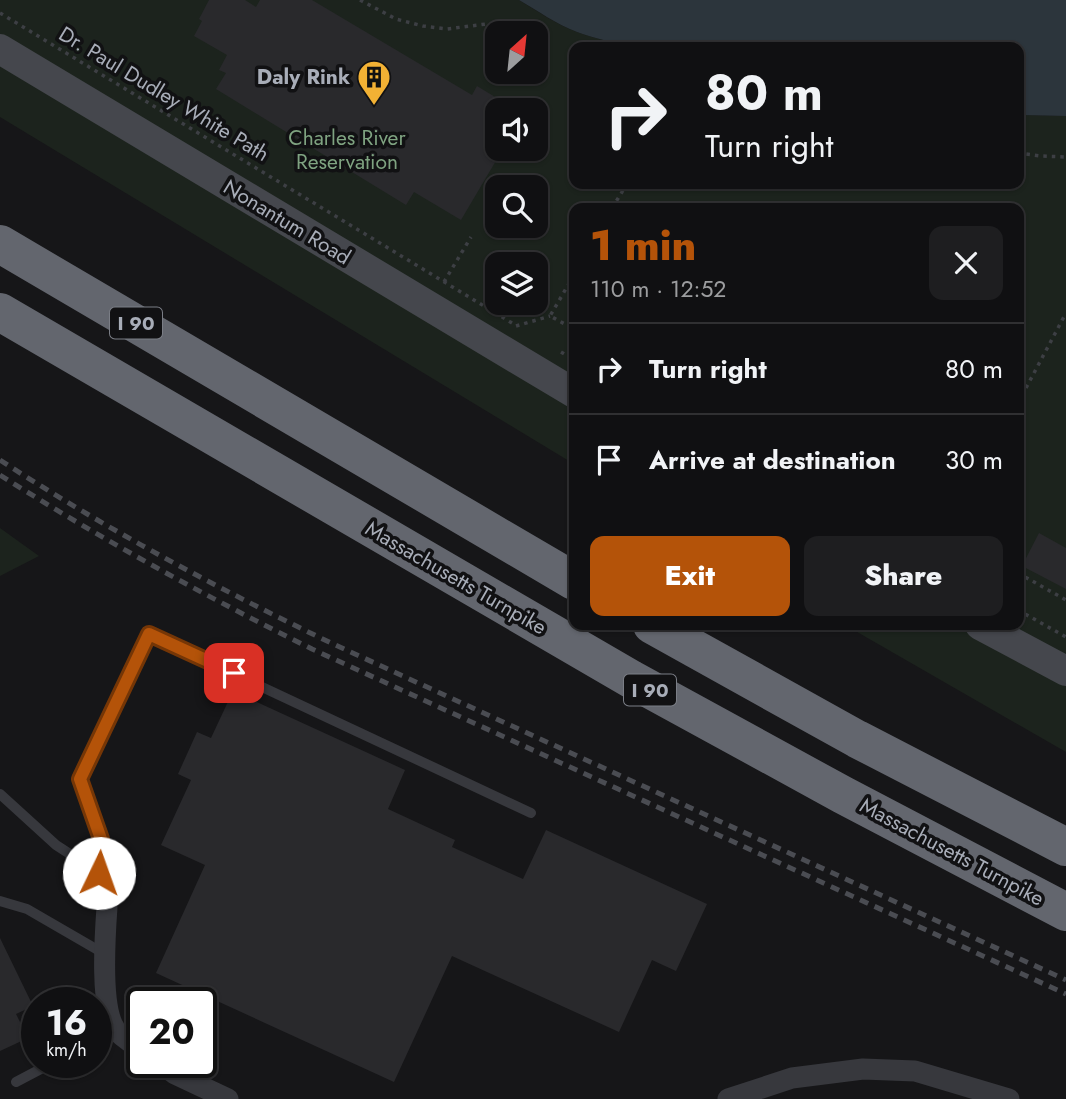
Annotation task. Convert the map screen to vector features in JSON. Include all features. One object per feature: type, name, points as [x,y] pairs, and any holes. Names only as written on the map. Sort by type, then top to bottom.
[{"type":"highway","name":"I 90","points":[[0,244],[569,578]]},
{"type":"highway","name":"Massachusetts Turnpike","points":[[0,312],[654,692],[1066,912]]},
{"type":"highway","name":"I 90","points":[[661,630],[858,739],[1066,846]]},
{"type":"main road","name":"Nonantum Road","points":[[0,50],[569,390]]},
{"type":"main road","points":[[989,630],[1066,671]]},
{"type":"street","points":[[107,907],[103,953],[109,1015],[116,1030],[126,1038]]},
{"type":"street","points":[[728,1099],[792,1078],[863,1069],[915,1070],[959,1092],[1009,1099]]},
{"type":"street","points":[[183,1078],[228,1099]]},
{"type":"lane","points":[[107,907],[99,873],[101,839],[80,779],[149,634],[531,813]]},
{"type":"lane","points":[[0,794],[56,845],[99,873]]},
{"type":"lane","points":[[0,901],[27,909],[103,953]]},
{"type":"lane","points":[[112,1032],[116,1030]]},
{"type":"lane","points":[[16,1082],[24,1078]]},
{"type":"path","points":[[360,0],[396,19],[423,26],[447,29],[485,24]]},
{"type":"path","name":"Dr. Paul Dudley White Path","points":[[0,13],[485,307]]},
{"type":"path","points":[[1024,154],[1066,157]]},
{"type":"path","points":[[444,282],[471,237]]},
{"type":"path","points":[[516,326],[550,316],[569,284]]},
{"type":"path","points":[[1024,392],[1066,313]]},
{"type":"path","points":[[550,316],[569,326]]},
{"type":"path","points":[[1024,576],[1066,600]]},
{"type":"path","points":[[1024,613],[1066,637]]},
{"type":"green space","name":"Charles River Reservation","points":[[0,0],[519,0],[577,32],[613,42],[569,42],[569,189],[1024,189],[1024,115],[1066,116],[1066,752],[854,630],[1024,630],[1024,203],[569,203],[569,461],[0,117]]},
{"type":"green space","points":[[0,528],[39,556],[0,576]]},
{"type":"shaded area","points":[[519,0],[1066,0],[1066,116],[1024,115],[1024,42],[613,42],[577,32]]},
{"type":"building","name":"Daly Rink","points":[[209,0],[245,0],[256,7],[260,0],[312,0],[472,95],[477,86],[497,98],[485,98],[485,161],[496,161],[485,175],[461,220],[414,192],[406,205],[216,89],[226,73],[219,70],[227,55],[194,36],[202,21],[199,19]]},
{"type":"building","points":[[1039,533],[1066,548],[1066,589],[1024,567]]},
{"type":"building","points":[[233,691],[405,770],[388,809],[455,840],[452,847],[523,879],[546,830],[707,904],[676,971],[652,960],[619,1032],[452,956],[394,1082],[217,1001],[217,987],[187,987],[156,973],[205,865],[161,845],[191,780],[178,774],[197,732],[211,738]]},
{"type":"building","points":[[0,938],[24,987],[21,987],[21,1012],[16,1014],[21,1024],[21,1041],[0,1051]]},
{"type":"railway","points":[[0,460],[162,557],[331,643],[1066,980]]},
{"type":"railway","points":[[0,475],[154,566],[312,649],[1066,994]]},
{"type":"place","name":"Daly Rink","points":[[374,107]]},
{"type":"route","points":[[99,873],[101,839],[80,779],[149,634],[234,673]]}]
